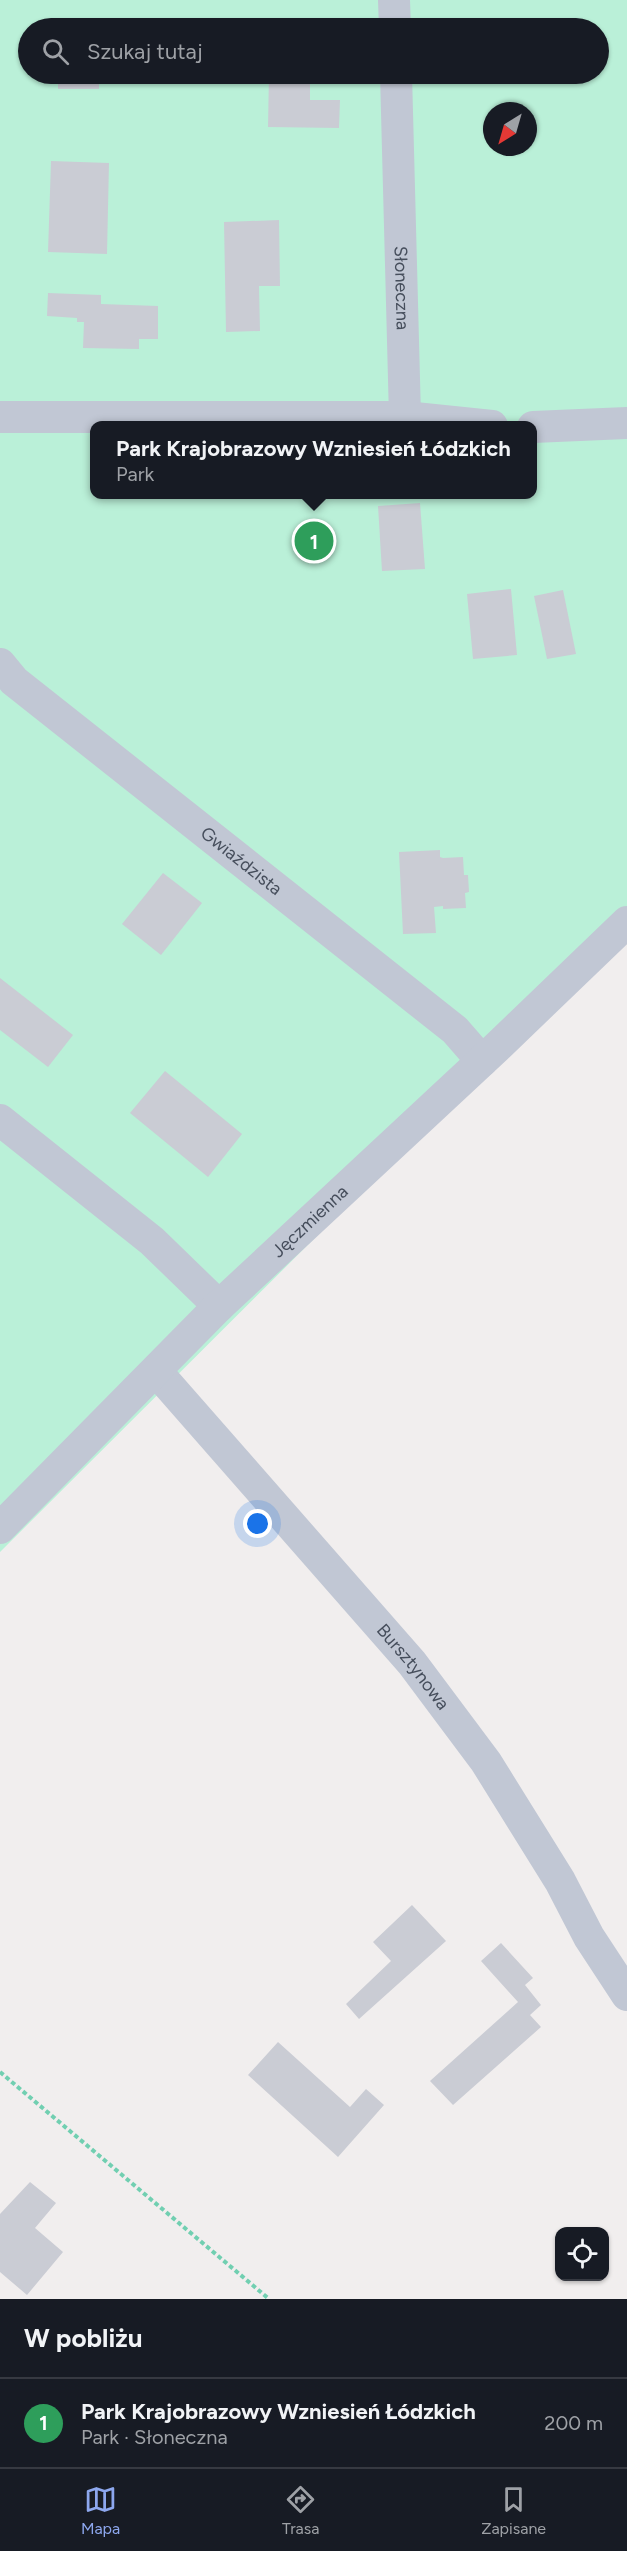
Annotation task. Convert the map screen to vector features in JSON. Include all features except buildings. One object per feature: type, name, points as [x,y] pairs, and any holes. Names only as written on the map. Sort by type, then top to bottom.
[{"type":"street","points":[[394,0],[395,18]]},
{"type":"street","name":"Słoneczna","points":[[396,84],[405,417]]},
{"type":"street","points":[[0,417],[405,417],[444,421]]},
{"type":"street","points":[[537,427],[627,423]]},
{"type":"street","name":"Gwiaździsta","points":[[0,664],[14,681],[455,1030],[482,1061]]},
{"type":"street","name":"Jęczmienna","points":[[0,1528],[219,1306],[482,1061],[627,922]]},
{"type":"street","points":[[0,1120],[152,1241],[219,1306]]},
{"type":"street","name":"Bursztynowa","points":[[156,1371],[412,1663],[486,1762],[560,1881],[589,1936],[627,1995]]},
{"type":"path","points":[[0,2072],[269,2299]]},
{"type":"green space","points":[[0,0],[627,0],[627,935],[447,1106],[0,1552]]},
{"type":"place","name":"Park Krajobrazowy Wzniesień Łódzkich","points":[[314,541]]}]
